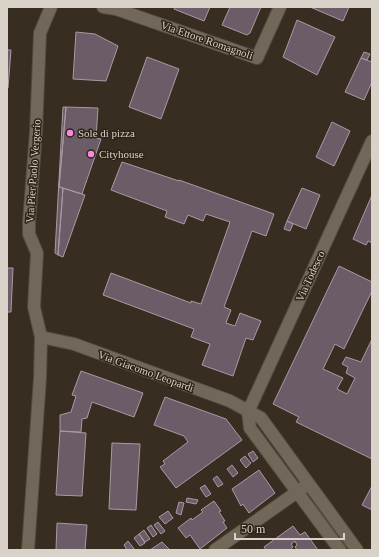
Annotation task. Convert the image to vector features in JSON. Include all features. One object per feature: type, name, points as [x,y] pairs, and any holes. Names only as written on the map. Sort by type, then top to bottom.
[{"type":"street","name":"Via Pier Paolo Vergerio","points":[[28,550],[40,378],[41,337],[34,307],[38,253],[29,234],[29,222],[36,132],[40,33],[51,7]]},
{"type":"street","name":"Via Ettore Romagnoli","points":[[103,7],[116,9],[257,58],[280,7]]},
{"type":"street","name":"Via Todesco","points":[[248,412],[372,141]]},
{"type":"street","name":"Via Giacomo Leopardi","points":[[41,337],[74,344],[230,401],[248,412],[262,418],[357,550]]},
{"type":"street","points":[[248,412],[250,428],[340,550]]},
{"type":"street","points":[[215,550],[298,492],[308,483]]},
{"type":"building","points":[[175,7],[210,7],[204,21],[174,9]]},
{"type":"building","points":[[230,7],[261,7],[250,33],[247,35],[222,25]]},
{"type":"building","points":[[310,7],[349,7],[343,21]]},
{"type":"building","points":[[297,20],[335,37],[317,75],[283,57]]},
{"type":"building","points":[[76,32],[95,34],[118,46],[106,81],[73,79]]},
{"type":"building","points":[[7,50],[11,50],[8,88],[7,87]]},
{"type":"building","points":[[364,52],[370,54],[367,60],[361,58]]},
{"type":"building","points":[[147,57],[179,69],[161,119],[129,107]]},
{"type":"building","points":[[361,58],[372,62],[372,82],[364,100],[345,92]]},
{"type":"building","points":[[63,107],[66,107],[59,187],[63,188],[58,255],[55,253]]},
{"type":"building","points":[[66,107],[98,108],[96,138],[101,139],[82,194],[59,187]]},
{"type":"building","points":[[332,122],[350,131],[334,166],[316,157]]},
{"type":"building","points":[[122,162],[179,180],[274,214],[266,236],[252,231],[224,307],[231,310],[226,323],[235,326],[240,313],[261,321],[253,340],[246,338],[233,376],[202,365],[210,344],[191,337],[194,329],[103,295],[111,273],[191,303],[191,301],[201,304],[230,222],[206,214],[203,221],[188,215],[184,224],[165,217],[167,211],[111,190]]},
{"type":"building","points":[[63,188],[85,195],[63,257],[58,255]]},
{"type":"building","points":[[302,188],[320,195],[306,229],[287,221]]},
{"type":"building","points":[[372,195],[372,243],[368,241],[366,245],[353,239]]},
{"type":"building","points":[[287,221],[293,224],[290,231],[284,229]]},
{"type":"building","points":[[339,266],[372,282],[372,291],[344,349],[335,344],[323,369],[343,378],[337,389],[347,394],[355,378],[346,373],[348,367],[342,364],[346,357],[361,362],[372,339],[372,459],[296,422],[299,417],[273,404]]},
{"type":"building","points":[[7,268],[13,268],[11,312],[7,312]]},
{"type":"building","points":[[81,371],[143,393],[134,417],[92,402],[87,418],[82,419],[81,432],[60,431],[60,415],[71,412],[76,396],[72,395]]},
{"type":"building","points":[[165,397],[226,419],[242,440],[176,488],[160,467],[165,464],[163,461],[188,442],[184,436],[154,425]]},
{"type":"building","points":[[60,431],[86,433],[82,496],[56,495]]},
{"type":"building","points":[[112,443],[140,444],[136,510],[109,509]]},
{"type":"building","points":[[253,451],[258,458],[253,462],[248,454]]},
{"type":"building","points":[[245,456],[251,463],[246,468],[240,460]]},
{"type":"building","points":[[232,465],[238,473],[233,477],[227,469]]},
{"type":"building","points":[[259,470],[275,493],[249,513],[243,504],[241,506],[232,489]]},
{"type":"building","points":[[217,476],[223,484],[218,487],[213,479]]},
{"type":"building","points":[[205,485],[211,494],[206,497],[200,488]]},
{"type":"building","points":[[372,486],[372,510],[362,505]]},
{"type":"building","points":[[187,498],[198,500],[196,504],[186,502]]},
{"type":"building","points":[[214,501],[221,511],[219,512],[225,521],[223,522],[227,528],[200,549],[190,535],[186,538],[178,528],[191,518],[192,520],[203,512],[201,510]]},
{"type":"building","points":[[179,502],[184,503],[181,515],[176,513]]},
{"type":"building","points":[[168,511],[173,518],[165,524],[159,517]]},
{"type":"building","points":[[158,522],[165,531],[161,534],[154,525]]},
{"type":"building","points":[[57,523],[87,525],[85,550],[56,550]]},
{"type":"building","points":[[151,525],[157,534],[153,537],[147,528]]},
{"type":"building","points":[[293,526],[300,535],[305,532],[318,550],[297,550],[295,547],[297,545],[295,541],[291,544],[293,547],[290,550],[266,550],[264,547]]},
{"type":"building","points":[[144,530],[150,539],[145,542],[139,534]]},
{"type":"building","points":[[139,534],[145,543],[140,546],[134,538]]},
{"type":"building","points":[[128,541],[135,550],[127,550],[124,545]]},
{"type":"building","points":[[162,542],[170,550],[150,550]]},
{"type":"place","name":"Sole di pizza","points":[[70,133]]},
{"type":"place","name":"Cityhouse","points":[[91,154]]}]
